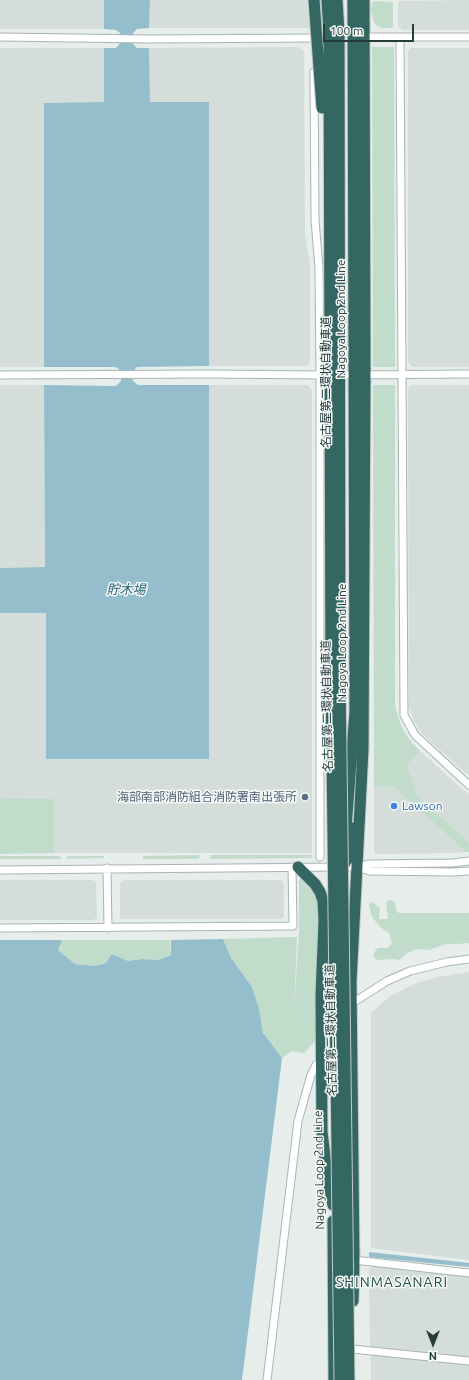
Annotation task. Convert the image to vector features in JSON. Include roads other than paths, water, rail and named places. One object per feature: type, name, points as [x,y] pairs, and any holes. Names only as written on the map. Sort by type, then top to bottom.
[{"type":"highway","points":[[314,0],[329,174]]},
{"type":"highway","points":[[327,0],[329,174]]},
{"type":"highway","points":[[337,0],[339,32]]},
{"type":"highway","points":[[339,32],[340,0]]},
{"type":"highway","name":"Nagoya Loop 2nd Line","points":[[353,0],[359,37]]},
{"type":"highway","name":"Nagoya Loop 2nd Line","points":[[353,1380],[352,1349],[354,1260],[351,1004],[363,749],[359,37],[364,0]]},
{"type":"highway","name":"名古屋第二環状自動車道","points":[[339,32],[343,1310],[340,1380]]},
{"type":"highway","name":"名古屋第二環状自動車道","points":[[329,174],[331,679],[343,1310],[349,1380]]},
{"type":"highway","name":"Nagoya Loop 2nd Line","points":[[335,1380],[329,1002],[343,867],[355,722],[360,375]]},
{"type":"highway","points":[[343,867],[348,859],[351,848],[356,797],[362,775]]},
{"type":"highway","points":[[295,867],[315,884],[323,901],[324,921],[321,995],[323,1147],[332,1206]]},
{"type":"highway","points":[[332,1143],[341,1093],[342,983],[349,900],[352,877],[358,867]]},
{"type":"highway","points":[[335,1380],[343,1310]]},
{"type":"highway","points":[[343,1310],[353,1380]]},
{"type":"street","points":[[0,36],[102,38],[469,38]]},
{"type":"street","points":[[400,37],[404,715],[414,735],[469,785]]},
{"type":"street","points":[[314,38],[315,220],[320,268],[320,856]]},
{"type":"street","points":[[0,375],[469,374]]},
{"type":"street","points":[[0,870],[358,867],[368,864],[452,863],[469,861]]},
{"type":"street","points":[[0,928],[293,926],[295,867]]},
{"type":"street","points":[[358,867],[368,871],[469,871]]},
{"type":"street","points":[[108,868],[108,928]]},
{"type":"street","points":[[351,1004],[387,981],[410,970],[469,959]]},
{"type":"street","points":[[267,1380],[298,1121],[311,1075],[316,1065],[322,1061]]},
{"type":"street","points":[[354,1260],[469,1272]]},
{"type":"street","points":[[352,1349],[469,1361]]},
{"type":"water","name":"貯木場","points":[[104,0],[150,0],[149,28],[137,29],[133,33],[133,44],[137,48],[149,48],[150,102],[209,102],[209,366],[137,367],[133,371],[133,381],[138,385],[209,385],[209,759],[46,759],[46,613],[0,613],[0,568],[45,567],[44,385],[116,386],[121,381],[121,371],[116,367],[44,367],[44,103],[104,102],[104,48],[116,48],[120,43],[120,33],[116,30],[104,29]]},
{"type":"water","points":[[223,939],[231,958],[252,987],[259,1009],[263,1033],[282,1058],[242,1380],[0,1380],[0,940],[62,940],[58,950],[75,964],[95,966],[106,963],[112,954],[128,961],[142,959],[158,960],[171,955],[171,940]]},
{"type":"water","points":[[369,1252],[469,1263],[469,1267],[369,1257]]},
{"type":"place","name":"海部南部消防組合消防署南出張所","points":[[305,797]]},
{"type":"place","name":"Lawson","points":[[394,806]]},
{"type":"district","name":"SHINMASANARI","points":[[392,1282]]}]
